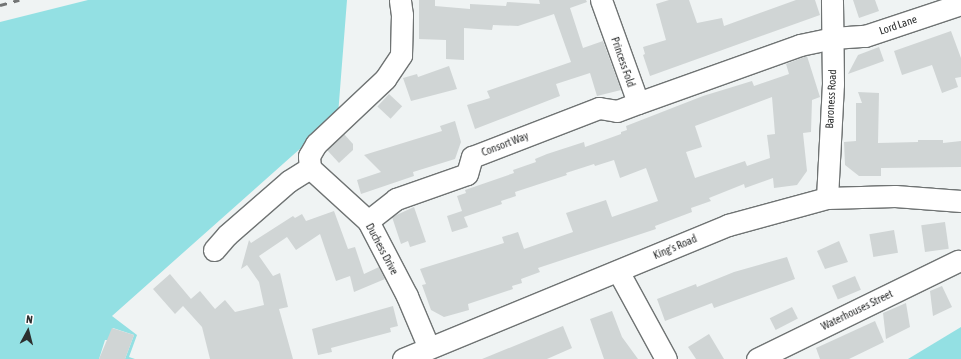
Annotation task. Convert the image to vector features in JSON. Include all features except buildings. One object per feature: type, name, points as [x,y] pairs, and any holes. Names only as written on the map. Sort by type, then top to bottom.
[{"type":"street","points":[[214,250],[227,235],[289,181],[310,168],[309,156],[316,144],[385,79],[401,55],[402,15],[400,0]]},
{"type":"street","name":"Princess Fold","points":[[601,0],[638,103]]},
{"type":"street","name":"Baroness Road","points":[[827,198],[834,38],[832,0]]},
{"type":"street","name":"Lord Lane","points":[[834,38],[865,36],[961,4]]},
{"type":"street","points":[[638,103],[659,97],[800,45],[834,38]]},
{"type":"street","name":"Consort Way","points":[[368,221],[396,199],[467,174],[472,157],[599,108],[617,111],[638,103]]},
{"type":"street","name":"Duchess Drive","points":[[310,168],[368,221],[407,296],[429,348]]},
{"type":"street","name":"King's Road","points":[[403,359],[618,272],[728,225],[827,198],[896,196],[961,201]]},
{"type":"street","name":"Waterhouses Street","points":[[757,359],[958,261]]},
{"type":"street","points":[[618,272],[666,359]]},
{"type":"shaded area","points":[[88,0],[347,0],[338,115],[112,316],[137,335],[129,357],[135,359],[125,359],[134,335],[113,328],[108,340],[105,340],[99,359],[0,359],[0,22]]},
{"type":"shaded area","points":[[961,327],[961,359],[908,359]]},
{"type":"railway","points":[[0,5],[19,0]]}]
